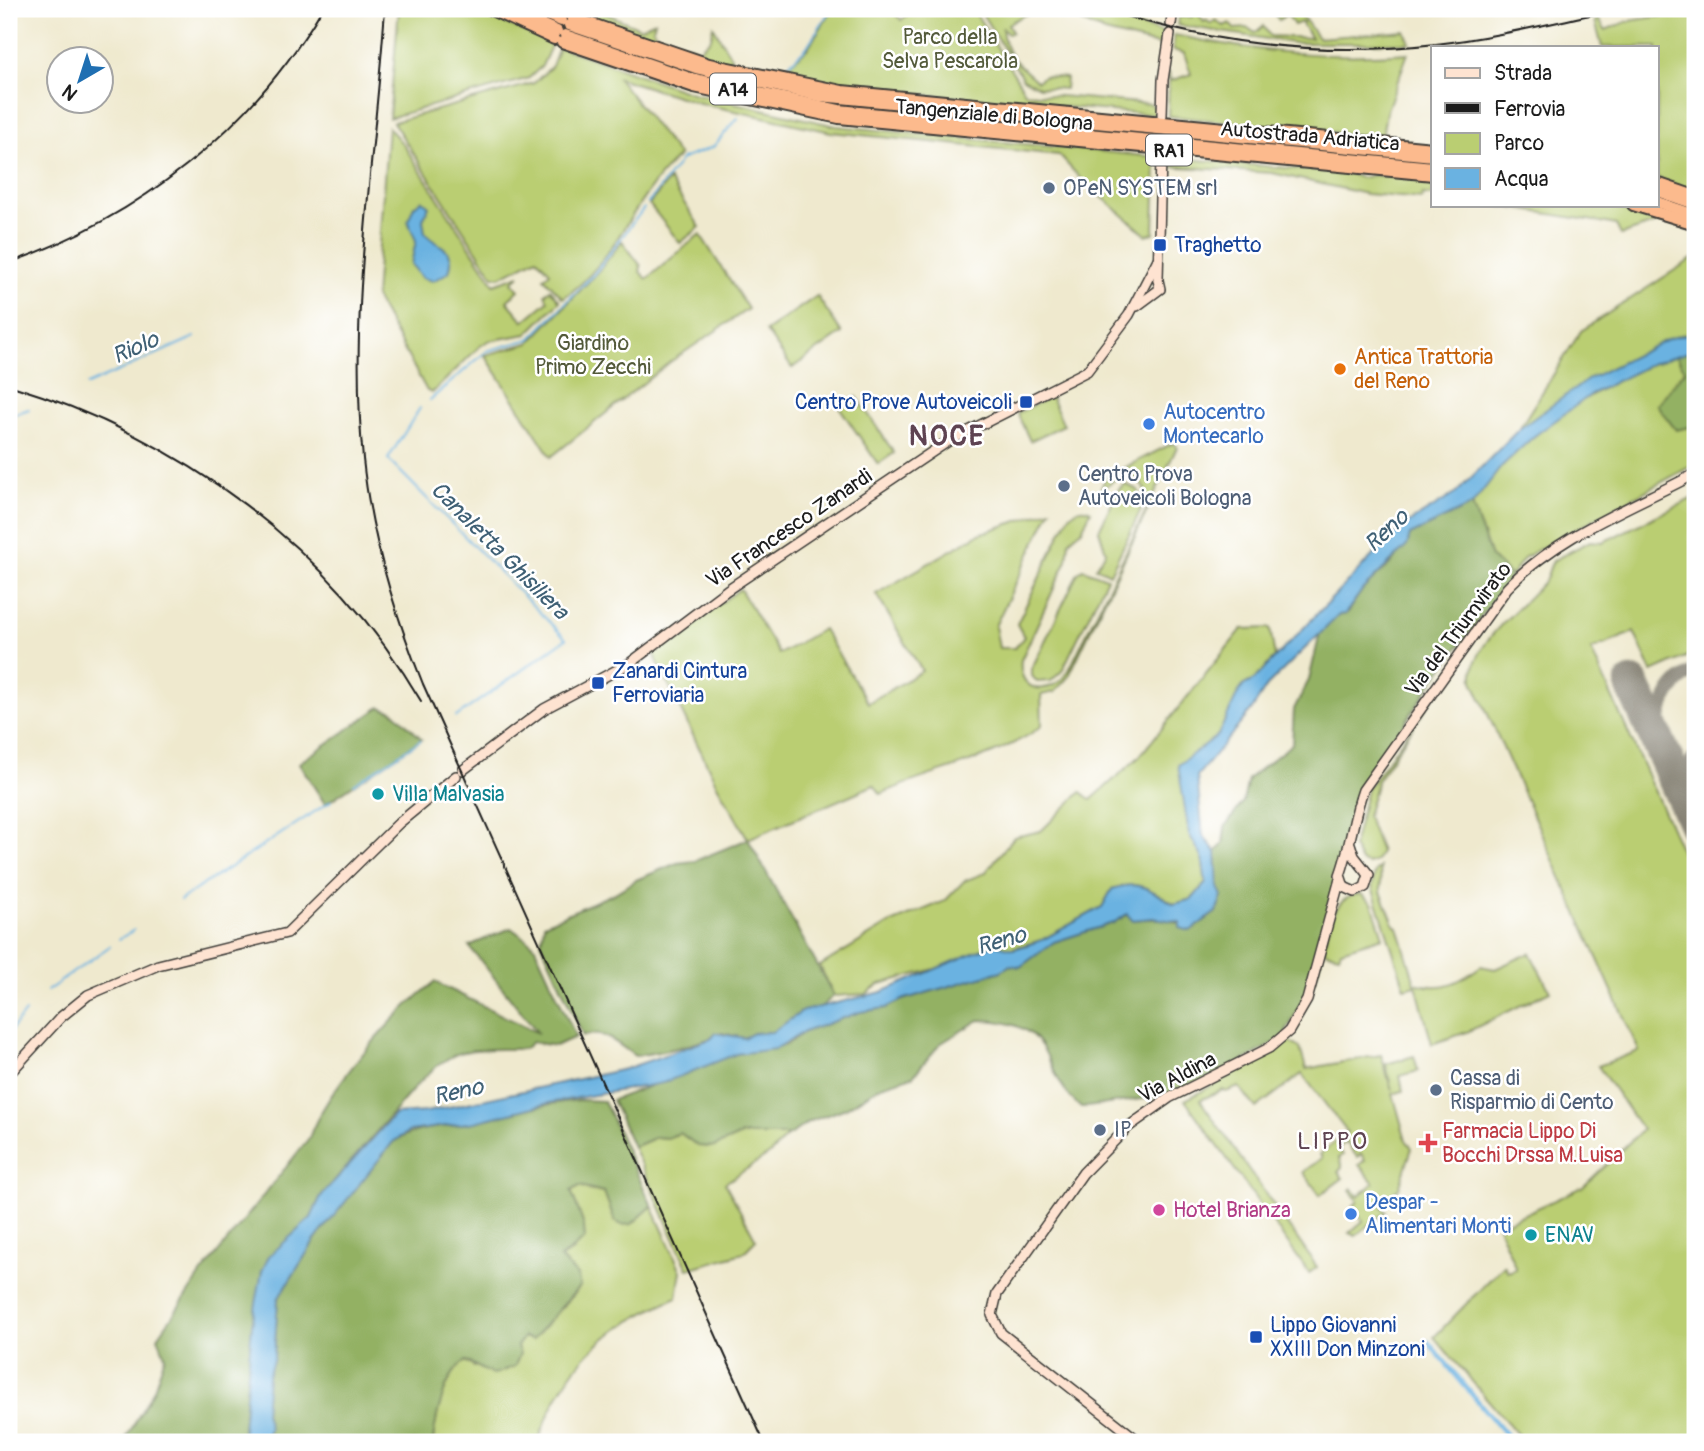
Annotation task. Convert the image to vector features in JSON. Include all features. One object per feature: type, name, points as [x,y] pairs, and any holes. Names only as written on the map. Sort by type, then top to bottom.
[{"type":"highway","name":"Tangenziale di Bologna","points":[[489,9],[709,64],[842,91],[1431,148]]},
{"type":"highway","name":"Autostrada Adriatica","points":[[507,9],[695,68],[820,96],[1431,156]]},
{"type":"highway","name":"Autostrada Adriatica","points":[[532,9],[563,28],[690,78],[839,110],[1431,167]]},
{"type":"highway","name":"Tangenziale di Bologna","points":[[552,9],[563,28],[694,87],[839,118],[1431,175]]},
{"type":"highway","points":[[1658,183],[1690,194]]},
{"type":"highway","points":[[1658,191],[1695,204]]},
{"type":"highway","points":[[1658,202],[1695,215]]},
{"type":"highway","points":[[1638,206],[1695,224]]},
{"type":"street","points":[[1162,116],[1163,80],[1173,9]]},
{"type":"street","points":[[1151,282],[1158,259],[1161,157]]},
{"type":"street","name":"Via Francesco Zanardi","points":[[9,1074],[61,1017],[96,991],[159,965],[287,933],[399,823],[544,709],[631,663],[727,590],[956,436],[1082,374],[1101,356],[1151,282],[1161,287],[1129,315]]},
{"type":"street","name":"Via del Triumvirato","points":[[1346,866],[1359,803],[1369,779],[1507,587],[1544,554],[1695,474]]},
{"type":"street","points":[[1350,844],[1359,863],[1368,871],[1369,880],[1362,889],[1351,891],[1344,887],[1340,878],[1346,866],[1359,863]]},
{"type":"street","name":"Via Aldina","points":[[1140,1442],[1001,1333],[992,1312],[996,1294],[1083,1173],[1128,1127],[1179,1092],[1269,1048],[1289,1031],[1307,1000],[1340,878]]},
{"type":"street","name":"Via Aldina","points":[[1327,922],[1337,901],[1351,891]]},
{"type":"green space","points":[[399,9],[474,9],[552,44],[542,66],[529,78],[389,118]]},
{"type":"green space","points":[[575,9],[595,9],[640,28],[655,21],[653,29],[658,36],[665,35],[671,40],[700,49],[711,38],[713,26],[731,57],[729,63],[600,22],[595,20],[596,17],[574,12]]},
{"type":"green space","name":"Parco della Selva Pescarola","points":[[833,9],[892,9],[901,20],[915,9],[973,9],[1026,93],[1150,104],[1155,107],[1156,115],[885,91],[779,73],[807,49]]},
{"type":"green space","points":[[979,9],[1035,9],[1008,24],[1012,32],[1008,34],[1002,28],[1006,45],[1018,64],[1037,81],[1044,76],[1066,78],[1065,89],[1039,87],[1023,79]]},
{"type":"green space","points":[[1053,9],[1083,9],[1165,33],[1162,46],[1105,32]]},
{"type":"green space","points":[[1195,9],[1204,22],[1207,20],[1210,24],[1216,20],[1224,26],[1230,23],[1234,29],[1248,28],[1255,33],[1263,26],[1270,36],[1311,38],[1302,24],[1304,21],[1294,25],[1287,14],[1279,20],[1273,12],[1284,9],[1289,13],[1298,10],[1318,38],[1405,31],[1410,43],[1293,43],[1177,25],[1179,17],[1192,17]]},
{"type":"green space","points":[[1695,11],[1695,191],[1658,178],[1658,46],[1602,46],[1595,21],[1599,20],[1605,30],[1629,21]]},
{"type":"green space","points":[[1174,35],[1290,53],[1408,53],[1386,113],[1382,137],[1168,116],[1169,72],[1170,81],[1191,74],[1184,53],[1173,50]]},
{"type":"green space","points":[[559,47],[692,93],[836,126],[1156,157],[1154,233],[1146,235],[1079,177],[1059,155],[831,132],[703,104],[618,78],[679,156],[649,190],[596,268],[563,298],[544,278],[550,272],[537,258],[500,277],[493,276],[393,122],[534,83],[552,66]]},
{"type":"green space","points":[[388,127],[403,144],[494,284],[520,275],[512,282],[519,290],[507,301],[524,321],[548,301],[545,294],[550,289],[560,301],[527,334],[488,341],[479,347],[432,393],[427,391],[375,297]]},
{"type":"green space","points":[[1167,157],[1350,174],[1361,178],[1374,175],[1431,181],[1431,196],[1422,195],[1422,199],[1366,194],[1272,173],[1166,166]]},
{"type":"green space","points":[[669,180],[700,227],[680,243],[649,204]]},
{"type":"green space","points":[[1498,206],[1609,206],[1663,221],[1621,235],[1616,225]]},
{"type":"green space","name":"Giardino Primo Zecchi","points":[[700,234],[748,309],[670,362],[551,457],[485,355],[529,343],[598,272],[622,241],[641,266],[640,272],[647,279]]},
{"type":"green space","points":[[1695,257],[1695,332],[1677,336],[1519,429],[1581,331]]},
{"type":"green space","points":[[817,296],[842,333],[792,368],[766,331]]},
{"type":"green space","points":[[1695,350],[1695,426],[1676,430],[1657,405],[1685,370],[1675,355]]},
{"type":"green space","points":[[1675,355],[1685,369],[1657,405],[1676,430],[1695,426],[1695,464],[1525,557],[1511,576],[1491,557],[1472,505],[1490,480],[1521,448],[1561,415],[1604,387]]},
{"type":"green space","points":[[857,397],[894,453],[878,464],[840,408]]},
{"type":"green space","points":[[1051,397],[1064,425],[1030,441],[1017,413]]},
{"type":"green space","points":[[1173,443],[1177,447],[1069,676],[1055,692],[1041,695],[1042,726],[984,757],[881,794],[874,785],[748,839],[717,785],[653,652],[740,589],[779,654],[823,629],[868,703],[922,671],[876,594],[979,534],[1051,510],[995,626],[999,648],[1015,648],[1024,637],[1017,624],[1068,518],[1076,511],[1084,509],[1091,511],[1082,530],[1069,541],[1067,560],[1021,660],[1021,672],[1030,686],[1046,688],[1054,685],[1069,670],[1147,509],[1146,492],[1133,477],[1119,477],[1112,481],[1095,501],[1106,477]]},
{"type":"green space","points":[[1125,484],[1138,490],[1142,500],[1140,512],[1110,574],[1096,567],[1106,552],[1099,530],[1119,489]]},
{"type":"green space","points":[[1695,497],[1695,653],[1652,672],[1634,632],[1591,650],[1695,881],[1695,1442],[1524,1442],[1434,1337],[1504,1265],[1508,1272],[1516,1269],[1498,1226],[1583,1187],[1642,1130],[1598,1066],[1639,1051],[1473,681],[1474,667],[1488,640],[1545,580],[1554,560],[1590,541],[1603,542]]},
{"type":"green space","points":[[1472,505],[1491,557],[1511,576],[1434,680],[1359,791],[1317,974],[1283,1038],[1188,1092],[1081,1108],[1067,1093],[1035,1038],[1023,1029],[1005,1023],[979,1020],[940,1044],[913,1076],[881,1086],[846,1108],[808,1122],[790,1135],[741,1135],[714,1147],[698,1146],[680,1133],[667,1138],[656,1137],[633,1147],[612,1100],[736,1054],[786,1045],[804,1032],[860,1012],[886,1008],[902,1000],[1001,971],[1010,965],[1020,967],[1054,942],[1113,923],[1128,914],[1132,920],[1170,920],[1190,931],[1216,912],[1222,896],[1218,887],[1216,852],[1223,844],[1225,827],[1243,802],[1248,779],[1292,744],[1294,709],[1309,680],[1320,633],[1339,615],[1346,614],[1363,589],[1393,561],[1410,535]]},
{"type":"green space","points":[[1083,569],[1107,578],[1062,671],[1051,681],[1037,682],[1032,676],[1032,668],[1078,573]]},
{"type":"green space","points":[[1270,628],[1275,657],[1254,680],[1244,685],[1218,735],[1179,765],[1189,834],[1202,857],[1206,883],[1192,899],[1175,904],[1145,888],[1122,886],[1112,889],[1102,907],[1042,940],[880,984],[866,994],[834,996],[820,966],[889,924],[945,901],[964,881],[985,873],[1014,837],[1041,831],[1081,792],[1091,800],[1139,757],[1242,629]]},
{"type":"green space","points":[[1436,693],[1377,781],[1367,816],[1381,852],[1376,861],[1368,864],[1361,862],[1353,847],[1367,789]]},
{"type":"green space","points":[[380,707],[393,711],[422,739],[325,804],[299,763]]},
{"type":"green space","points":[[748,839],[834,996],[817,1010],[803,1011],[772,1032],[754,1033],[744,1038],[722,1033],[691,1044],[635,1056],[605,1037],[583,1036],[541,942],[544,924],[615,893],[636,880],[677,863],[695,861]]},
{"type":"green space","points":[[1380,867],[1381,892],[1394,924],[1398,927],[1415,983],[1425,986],[1450,984],[1481,966],[1495,969],[1530,953],[1550,991],[1467,1032],[1432,1044],[1416,985],[1405,988],[1372,887],[1375,872]]},
{"type":"green space","points":[[1361,894],[1372,903],[1383,937],[1341,950],[1339,955],[1326,952],[1324,948],[1334,913],[1344,900]]},
{"type":"green space","points":[[511,928],[534,945],[576,1037],[555,1046],[532,1042],[524,1049],[464,1052],[442,1062],[416,1086],[321,1196],[311,1218],[270,1256],[252,1325],[242,1442],[124,1442],[154,1389],[165,1356],[158,1337],[202,1273],[309,1138],[330,1098],[346,1076],[400,1013],[435,982],[538,1033],[469,946]]},
{"type":"green space","points":[[1288,1041],[1300,1048],[1306,1069],[1381,1055],[1392,1091],[1386,1064],[1414,1056],[1418,1071],[1400,1076],[1403,1091],[1393,1094],[1406,1140],[1412,1148],[1399,1188],[1380,1204],[1386,1212],[1355,1236],[1349,1233],[1363,1221],[1352,1207],[1358,1201],[1350,1190],[1352,1188],[1358,1196],[1374,1183],[1359,1165],[1365,1160],[1361,1154],[1357,1157],[1346,1142],[1338,1148],[1343,1155],[1339,1158],[1342,1168],[1338,1172],[1343,1178],[1320,1195],[1303,1172],[1322,1158],[1320,1154],[1347,1132],[1302,1074],[1256,1108],[1239,1087],[1226,1092],[1223,1090],[1200,1100],[1317,1267],[1309,1273],[1185,1100],[1275,1052]]},
{"type":"green space","points":[[581,1100],[604,1101],[652,1206],[632,1224],[622,1225],[615,1221],[604,1192],[580,1186],[571,1190],[584,1226],[585,1239],[560,1258],[577,1275],[580,1286],[532,1340],[524,1337],[517,1346],[520,1354],[515,1366],[493,1375],[466,1361],[459,1367],[452,1375],[442,1397],[433,1442],[264,1442],[269,1428],[265,1413],[268,1376],[274,1357],[278,1299],[315,1240],[393,1142],[423,1130]]},
{"type":"green space","points":[[680,1133],[698,1146],[714,1147],[741,1135],[788,1135],[770,1154],[725,1183],[756,1240],[743,1253],[688,1269],[633,1147],[656,1137],[667,1138]]},
{"type":"green space","points":[[580,1186],[591,1191],[604,1192],[615,1221],[632,1224],[652,1206],[681,1271],[677,1297],[627,1323],[589,1353],[561,1391],[538,1442],[433,1442],[442,1397],[458,1367],[465,1361],[474,1367],[517,1346],[524,1337],[532,1340],[580,1287],[577,1275],[560,1258],[573,1251],[584,1226],[571,1191]]},
{"type":"water","points":[[422,200],[429,206],[423,220],[425,233],[445,248],[451,257],[449,272],[433,281],[422,278],[411,264],[416,241],[408,221],[414,206]]},
{"type":"water","points":[[1695,332],[1695,350],[1653,363],[1593,393],[1533,437],[1502,466],[1472,505],[1410,535],[1407,546],[1363,589],[1345,614],[1339,615],[1267,686],[1251,711],[1197,776],[1203,836],[1216,852],[1218,887],[1222,896],[1216,912],[1190,931],[1180,928],[1180,922],[1154,918],[1132,920],[1127,914],[1113,923],[1054,942],[1020,967],[1010,965],[1001,971],[902,1000],[886,1008],[860,1012],[804,1032],[775,1049],[736,1054],[663,1083],[549,1103],[475,1122],[410,1131],[393,1142],[315,1240],[278,1299],[274,1357],[268,1376],[265,1413],[269,1428],[264,1442],[242,1442],[252,1325],[262,1271],[269,1256],[311,1218],[321,1196],[395,1114],[426,1112],[625,1069],[711,1039],[716,1033],[744,1038],[754,1033],[772,1032],[803,1011],[882,992],[994,944],[1014,949],[1042,940],[1102,907],[1112,889],[1122,886],[1145,888],[1174,904],[1192,899],[1206,883],[1202,857],[1189,834],[1178,765],[1218,735],[1244,685],[1254,680],[1380,548],[1405,525],[1456,493],[1519,429],[1590,378],[1670,338]]},
{"type":"waterway","name":"Canaletta Ghisiliera","points":[[780,73],[806,48],[831,9]]},
{"type":"waterway","name":"Canaletta Ghisiliera","points":[[648,203],[682,159],[713,147],[738,118]]},
{"type":"waterway","name":"Canaletta Ghisiliera","points":[[430,400],[487,351],[530,339],[594,274],[644,208]]},
{"type":"waterway","name":"Riolo","points":[[87,385],[195,337]]},
{"type":"waterway","name":"Canaletta Ghisiliera","points":[[420,408],[388,459],[566,639],[456,717]]},
{"type":"waterway","name":"Riolo","points":[[9,416],[29,409]]},
{"type":"waterway","name":"Canaletta Ghisiliera","points":[[354,784],[421,740]]},
{"type":"waterway","name":"Canaletta Ghisiliera","points":[[180,900],[331,801]]},
{"type":"waterway","name":"Canaletta Ghisiliera","points":[[119,939],[134,930]]},
{"type":"waterway","name":"Canaletta Ghisiliera","points":[[47,991],[110,946]]},
{"type":"waterway","name":"Canaletta Ghisiliera","points":[[9,1033],[25,1012]]},
{"type":"waterway","points":[[1428,1342],[1512,1442]]},
{"type":"taxiway","points":[[1661,749],[1659,725],[1664,703],[1676,685],[1695,671]]},
{"type":"taxiway","points":[[1683,796],[1683,774],[1695,757]]},
{"type":"runway","points":[[1632,684],[1695,824]]},
{"type":"railway","points":[[9,263],[57,244],[103,221],[188,164],[262,93],[294,52],[322,9]]},
{"type":"railway","points":[[385,9],[365,234],[359,347],[363,459],[385,574],[423,684],[764,1442]]},
{"type":"railway","points":[[1103,9],[1143,21],[1226,39],[1310,48],[1352,49],[1394,48],[1459,41],[1619,9]]},
{"type":"railway","points":[[9,385],[72,407],[132,435],[190,467],[245,504],[295,547],[342,594],[384,645],[421,701]]},
{"type":"place","name":"OPeN SYSTEM srl","points":[[1049,188]]},
{"type":"place","name":"Traghetto","points":[[1160,245]]},
{"type":"place","name":"Antica Trattoria del Reno","points":[[1340,369]]},
{"type":"place","name":"Centro Prove Autoveicoli","points":[[1026,402]]},
{"type":"place","name":"Autocentro Montecarlo","points":[[1149,424]]},
{"type":"place","name":"Centro Prova Autoveicoli Bologna","points":[[1064,486]]},
{"type":"place","name":"Zanardi Cintura Ferroviaria","points":[[598,683]]},
{"type":"place","name":"Villa Malvasia","points":[[378,794]]},
{"type":"place","name":"Cassa di Risparmio di Cento","points":[[1436,1090]]},
{"type":"place","name":"IP","points":[[1100,1130]]},
{"type":"place","name":"Farmacia Lippo Di Bocchi Drssa M.Luisa","points":[[1428,1143]]},
{"type":"place","name":"Hotel Brianza","points":[[1159,1210]]},
{"type":"place","name":"Despar - Alimentari Monti","points":[[1351,1214]]},
{"type":"place","name":"ENAV","points":[[1531,1235]]},
{"type":"place","name":"Lippo Giovanni XXIII Don Minzoni","points":[[1256,1337]]},
{"type":"district","name":"NOCE","points":[[947,435]]},
{"type":"district","name":"LIPPO","points":[[1333,1141]]},
{"type":"water label","name":"Reno","points":[[1386,530]]},
{"type":"water label","name":"Reno","points":[[1001,940]]},
{"type":"water label","name":"Reno","points":[[458,1091]]}]
